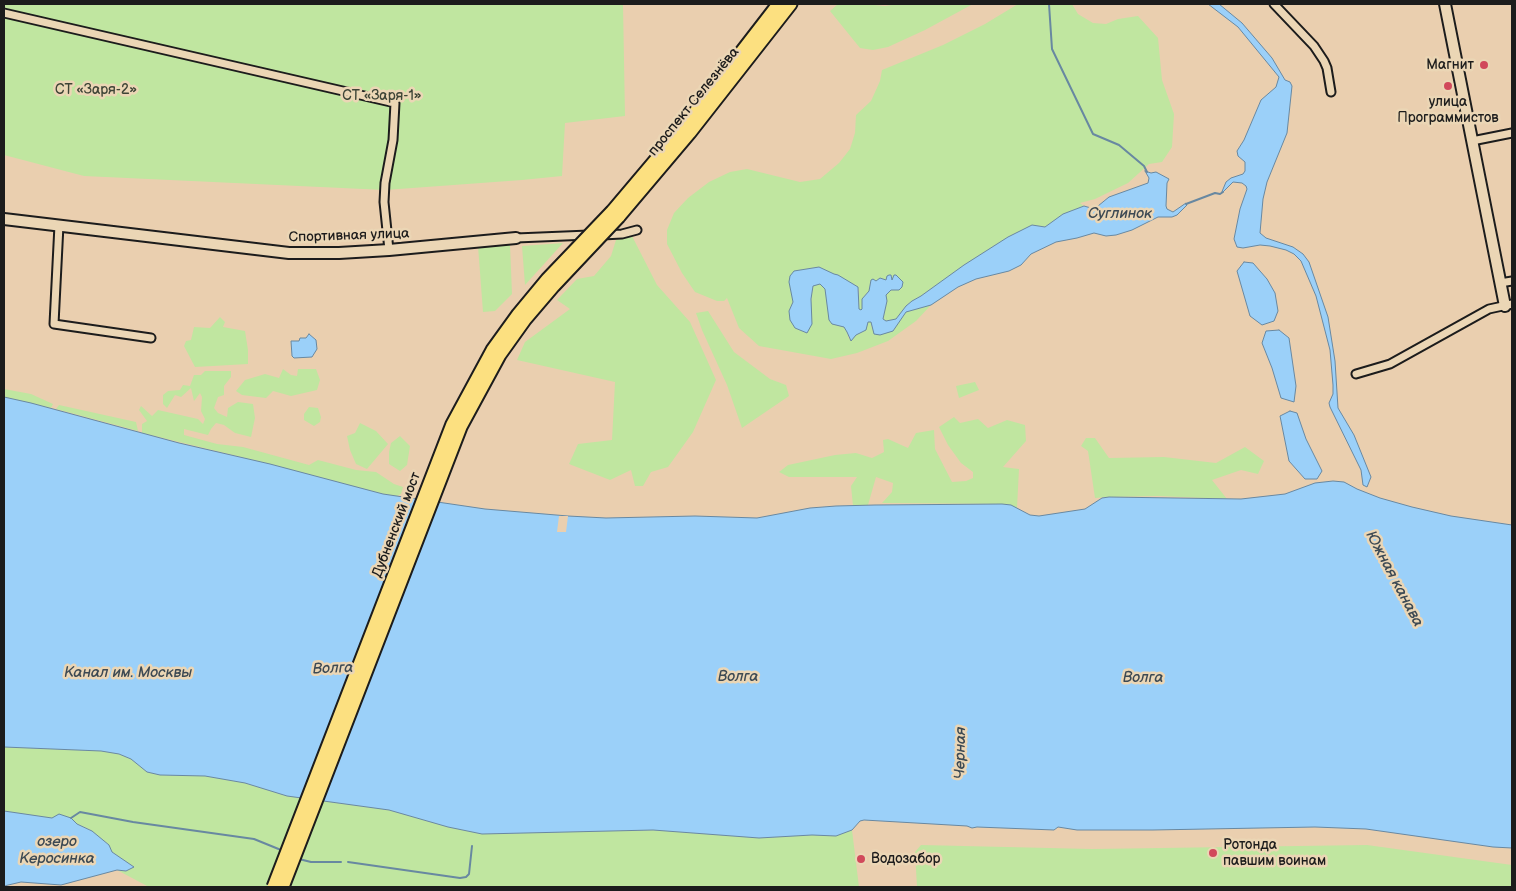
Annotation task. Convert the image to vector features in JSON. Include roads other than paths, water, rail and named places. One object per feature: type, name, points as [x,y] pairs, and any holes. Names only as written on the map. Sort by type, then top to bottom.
[{"type":"main road","name":"проспект Селезнёва","points":[[615,214],[778,4]]},
{"type":"main road","name":"проспект Селезнёва","points":[[615,214],[690,133],[791,4]]},
{"type":"main road","name":"Дубненский мост","points":[[273,887],[452,424],[492,350],[518,314],[547,280],[615,214]]},
{"type":"main road","name":"Дубненский мост","points":[[283,887],[461,427],[500,355],[526,320],[615,214]]},
{"type":"street","points":[[1274,4],[1309,41],[1324,61],[1331,92]]},
{"type":"street","points":[[1356,374],[1390,364],[1489,309],[1508,305],[1500,283],[1444,4]]},
{"type":"street","points":[[4,13],[396,103],[384,202],[389,250]]},
{"type":"street","points":[[1472,142],[1512,133]]},
{"type":"street","name":"Спортивная улица","points":[[4,218],[289,253],[389,250],[516,238],[622,234],[637,230]]},
{"type":"street","points":[[60,225],[54,324],[151,338]]},
{"type":"street","points":[[1500,283],[1512,281]]},
{"type":"water","points":[[1208,4],[1219,4],[1242,23],[1272,58],[1285,80],[1290,82],[1292,86],[1287,133],[1267,182],[1263,199],[1260,233],[1266,238],[1293,247],[1303,254],[1309,262],[1328,317],[1335,361],[1338,408],[1354,435],[1371,477],[1367,487],[1363,485],[1361,470],[1330,407],[1329,403],[1333,394],[1333,385],[1330,350],[1316,296],[1301,261],[1294,254],[1286,250],[1270,246],[1237,247],[1234,239],[1240,209],[1247,189],[1242,183],[1233,182],[1221,194],[1226,182],[1243,174],[1245,171],[1245,162],[1238,156],[1237,151],[1244,140],[1261,100],[1276,87],[1279,77],[1238,27]]},
{"type":"water","name":"Суглинок","points":[[1145,171],[1156,172],[1169,179],[1167,183],[1167,209],[1173,212],[1186,203],[1187,205],[1177,215],[1158,217],[1132,230],[1116,235],[1106,236],[1094,233],[1056,242],[1031,254],[1021,265],[1009,271],[976,279],[958,287],[931,305],[906,312],[893,331],[880,335],[874,334],[871,322],[868,322],[866,330],[856,335],[851,341],[844,327],[832,324],[829,320],[825,289],[820,284],[813,286],[811,299],[812,324],[807,333],[795,328],[790,320],[789,311],[793,302],[789,282],[790,276],[794,271],[819,267],[838,275],[858,287],[859,309],[861,310],[862,299],[869,291],[871,280],[876,281],[880,278],[886,280],[887,276],[891,275],[892,280],[894,275],[896,275],[903,282],[902,287],[899,290],[891,290],[886,295],[887,301],[883,319],[886,321],[896,319],[912,301],[1008,237],[1032,225],[1045,227],[1063,214],[1084,206],[1091,208],[1098,206],[1109,197],[1148,183],[1149,178]]},
{"type":"water","points":[[1244,262],[1253,263],[1267,279],[1275,293],[1278,311],[1274,321],[1262,325],[1250,316],[1237,271]]},
{"type":"water","points":[[1279,330],[1289,338],[1296,386],[1294,402],[1281,398],[1262,343],[1266,331]]},
{"type":"water","points":[[309,334],[316,340],[317,349],[312,357],[294,358],[292,356],[291,341],[299,341],[300,338],[306,338]]},
{"type":"water","points":[[4,397],[383,494],[485,509],[606,518],[695,516],[757,518],[810,508],[836,506],[1002,504],[1011,505],[1030,515],[1039,516],[1085,509],[1102,498],[1109,497],[1241,499],[1285,494],[1315,483],[1333,481],[1344,482],[1380,498],[1412,507],[1451,516],[1512,525],[1512,848],[1366,829],[1315,827],[1077,830],[1058,827],[1054,830],[972,828],[967,826],[864,820],[860,821],[852,830],[836,836],[812,835],[759,838],[653,830],[482,834],[448,827],[389,810],[287,796],[245,783],[205,776],[160,775],[147,772],[131,759],[119,754],[101,751],[4,747]]},
{"type":"water","points":[[1290,411],[1297,413],[1306,439],[1322,471],[1317,479],[1305,479],[1289,461],[1280,416]]},
{"type":"water","name":"озеро Керосинка","points":[[4,811],[52,818],[59,814],[71,818],[77,824],[92,831],[109,845],[112,852],[134,867],[126,871],[117,870],[61,885],[21,882],[4,886]]},
{"type":"waterway","points":[[1049,4],[1052,49],[1093,134],[1119,145],[1144,166],[1147,172]]},
{"type":"waterway","points":[[1186,204],[1215,193],[1220,194],[1223,192]]},
{"type":"waterway","points":[[71,818],[80,812],[133,822],[254,839],[281,850]]},
{"type":"waterway","points":[[348,862],[460,878],[466,877],[469,874],[472,846]]},
{"type":"waterway","points":[[299,859],[311,862],[341,862]]},
{"type":"place","name":"Магнит","points":[[1484,65]]},
{"type":"place","name":"улица Программистов","points":[[1448,86]]},
{"type":"place","name":"Ротонда павшим воинам","points":[[1213,853]]},
{"type":"place","name":"Водозабор","points":[[861,859]]},
{"type":"park label","name":"СТ «Заря-2»","points":[[96,90]]},
{"type":"park label","name":"СТ «Заря-1»","points":[[382,96]]},
{"type":"water label","name":"Южная канава","points":[[1394,579]]},
{"type":"water label","name":"Волга","points":[[333,669]]},
{"type":"water label","name":"Канал им. Москвы","points":[[128,673]]},
{"type":"water label","name":"Волга","points":[[738,677]]},
{"type":"water label","name":"Волга","points":[[1143,678]]},
{"type":"water label","name":"Черная","points":[[961,753]]}]
